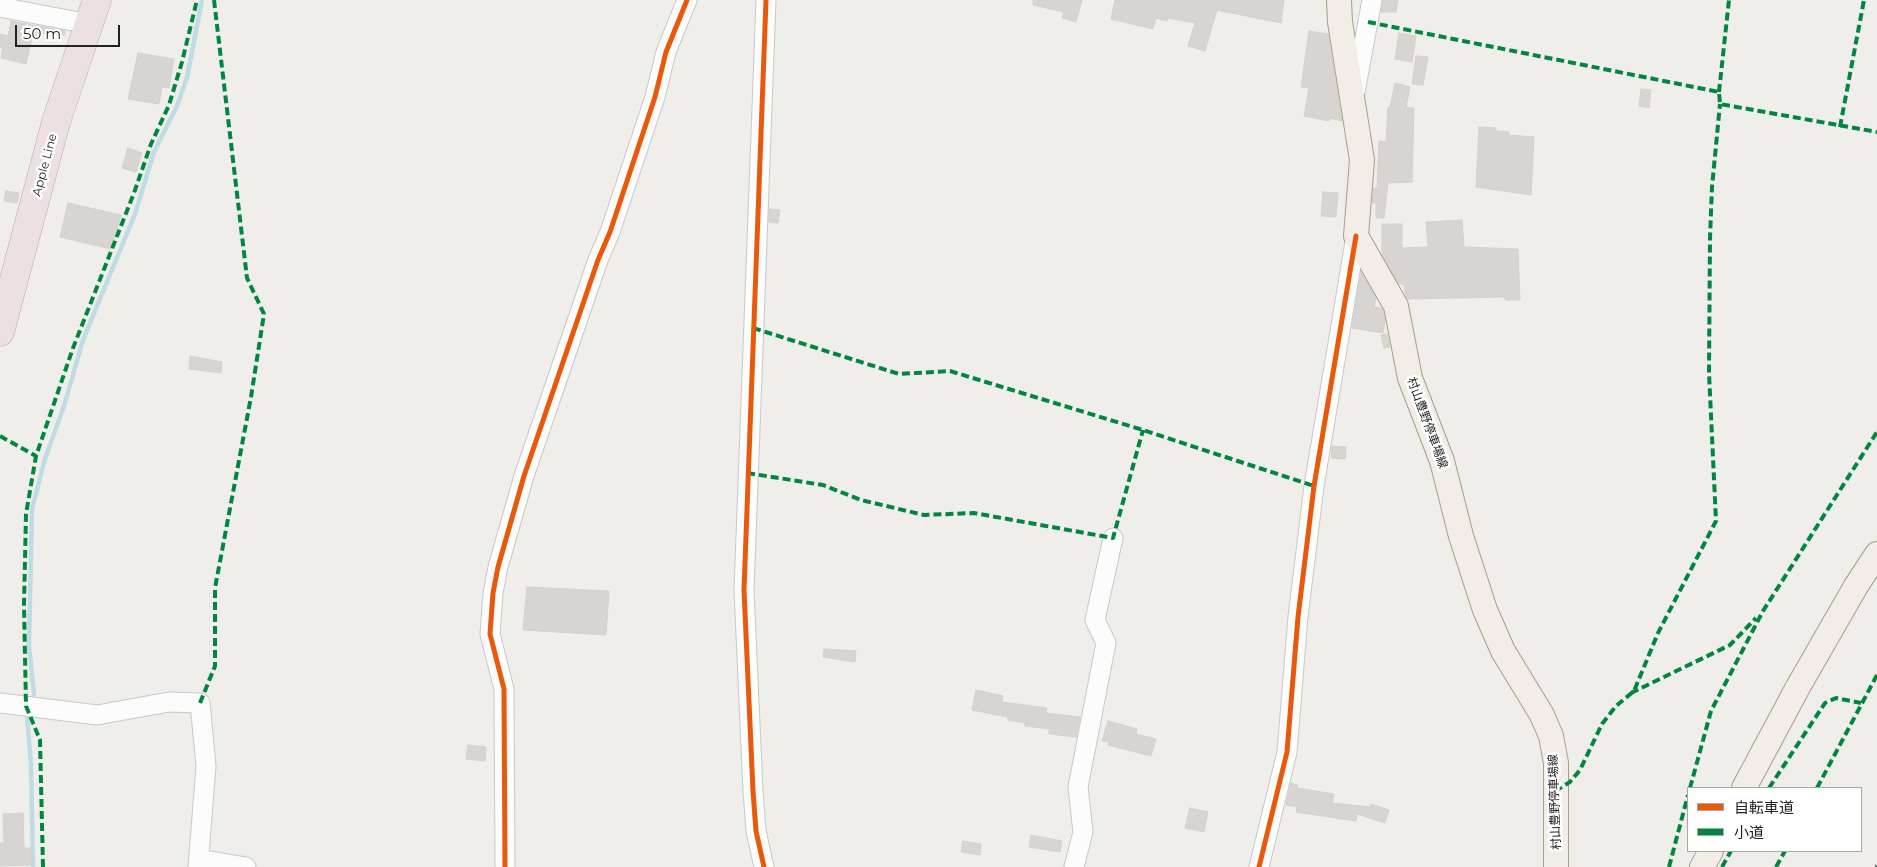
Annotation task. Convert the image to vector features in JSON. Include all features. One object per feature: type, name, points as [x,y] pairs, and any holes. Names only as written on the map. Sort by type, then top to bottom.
[{"type":"highway","name":"Apple Line","points":[[0,332],[56,122],[93,12]]},
{"type":"main road","points":[[1339,0],[1340,22],[1362,160],[1356,236]]},
{"type":"main road","name":"村山豊野停車場線","points":[[1356,236],[1396,306],[1410,378],[1442,461],[1461,536],[1485,610],[1503,651],[1542,715],[1551,736],[1556,763],[1556,867]]},
{"type":"main road","points":[[1745,787],[1798,687],[1856,586],[1877,554]]},
{"type":"main road","points":[[1702,867],[1710,852]]},
{"type":"street","points":[[504,867],[504,689],[490,634],[493,593],[498,567],[524,476],[598,260],[614,223],[655,97],[666,52],[687,0]]},
{"type":"street","points":[[764,867],[756,831],[753,791],[744,590],[766,0]]},
{"type":"street","points":[[1354,103],[1372,0]]},
{"type":"street","points":[[0,7],[93,12]]},
{"type":"street","points":[[1259,867],[1287,752],[1298,617],[1314,486],[1356,236]]},
{"type":"street","points":[[1074,867],[1083,832],[1078,787],[1106,643],[1095,620],[1113,538]]},
{"type":"street","points":[[0,703],[97,715],[169,702],[200,703],[206,766],[199,863],[246,867]]},
{"type":"building","points":[[1033,0],[1082,0],[1076,22],[1062,18],[1064,12],[1033,5]]},
{"type":"building","points":[[1115,0],[1284,0],[1281,23],[1217,10],[1205,51],[1188,46],[1195,23],[1168,18],[1167,21],[1156,18],[1153,29],[1111,19]]},
{"type":"building","points":[[1383,0],[1398,0],[1396,12],[1381,12]]},
{"type":"building","points":[[11,21],[65,31],[65,35],[38,33],[37,38],[32,37],[26,64],[1,58],[3,47],[0,47],[0,34],[8,36]]},
{"type":"building","points":[[1309,31],[1328,34],[1342,121],[1330,118],[1329,121],[1304,116],[1309,88],[1301,87]]},
{"type":"building","points":[[1399,33],[1416,36],[1412,62],[1395,59]]},
{"type":"building","points":[[138,53],[174,59],[169,88],[162,87],[159,104],[128,99]]},
{"type":"building","points":[[1416,56],[1428,57],[1423,85],[1412,84]]},
{"type":"building","points":[[1395,83],[1410,87],[1406,107],[1414,108],[1412,182],[1388,183],[1384,218],[1376,218],[1376,203],[1372,203],[1374,188],[1377,188],[1379,141],[1386,142],[1388,107],[1390,107]]},
{"type":"building","points":[[1641,89],[1651,90],[1649,108],[1639,106]]},
{"type":"building","points":[[1479,127],[1496,128],[1496,131],[1509,132],[1508,135],[1534,137],[1531,195],[1476,187]]},
{"type":"building","points":[[128,148],[142,153],[136,172],[122,168]]},
{"type":"building","points":[[6,191],[19,193],[17,203],[4,201]]},
{"type":"building","points":[[1323,192],[1338,193],[1336,217],[1321,216]]},
{"type":"building","points":[[68,203],[121,215],[111,249],[60,237]]},
{"type":"building","points":[[769,209],[780,210],[778,223],[769,222]]},
{"type":"building","points":[[1462,220],[1464,247],[1518,249],[1520,300],[1505,300],[1505,297],[1408,299],[1404,284],[1399,284],[1382,254],[1382,224],[1402,224],[1402,248],[1428,247],[1426,222]]},
{"type":"building","points":[[1361,273],[1376,298],[1374,307],[1381,308],[1383,311],[1385,321],[1383,333],[1352,328]]},
{"type":"building","points":[[1387,334],[1390,347],[1384,348],[1381,335]]},
{"type":"building","points":[[190,356],[222,362],[221,373],[189,369]]},
{"type":"building","points":[[1332,446],[1346,447],[1345,459],[1331,458]]},
{"type":"building","points":[[527,587],[609,591],[606,635],[523,630]]},
{"type":"building","points":[[824,649],[856,651],[855,662],[823,657]]},
{"type":"building","points":[[976,690],[1003,696],[1002,702],[1047,708],[1046,713],[1080,717],[1076,737],[1049,734],[1049,729],[1025,726],[1025,723],[1008,720],[1008,717],[972,710]]},
{"type":"building","points":[[1108,721],[1137,729],[1136,734],[1156,739],[1151,756],[1108,745],[1109,742],[1102,741]]},
{"type":"building","points":[[468,745],[486,747],[485,761],[466,759]]},
{"type":"building","points":[[1291,783],[1297,785],[1297,788],[1334,794],[1332,803],[1371,807],[1371,804],[1389,810],[1385,823],[1357,814],[1356,821],[1296,812],[1297,807],[1286,805]]},
{"type":"building","points":[[1190,808],[1208,812],[1204,832],[1185,828]]},
{"type":"building","points":[[23,813],[24,848],[31,848],[32,865],[0,866],[0,843],[4,843],[3,814]]},
{"type":"building","points":[[1031,835],[1062,841],[1060,852],[1029,847]]},
{"type":"building","points":[[963,841],[981,844],[980,855],[961,852]]},
{"type":"waterway","points":[[34,694],[29,646],[32,509],[45,459],[64,406],[83,340],[135,214],[154,152],[177,106],[187,77],[202,0]]},
{"type":"waterway","points":[[27,717],[31,764],[33,867]]},
{"type":"marked path","points":[[43,867],[40,740],[26,706],[24,605],[26,514],[36,456],[73,348],[134,193],[151,144],[169,105],[197,0]]},
{"type":"marked path","points":[[200,703],[215,666],[215,588],[251,397],[264,314],[247,278],[214,0]]},
{"type":"marked path","points":[[1719,92],[1729,0]]},
{"type":"marked path","points":[[1840,127],[1864,0]]},
{"type":"marked path","points":[[1368,22],[1719,92],[1720,104],[1877,132]]},
{"type":"marked path","points":[[1555,791],[1570,782],[1580,770],[1602,724],[1616,706],[1634,691],[1658,633],[1716,521],[1709,373],[1710,238],[1712,187],[1720,104]]},
{"type":"marked path","points":[[753,328],[899,374],[950,371],[1143,430],[1314,486]]},
{"type":"marked path","points":[[747,473],[823,485],[861,500],[924,515],[974,513],[1113,538],[1143,430]]},
{"type":"marked path","points":[[1690,787],[1711,711],[1763,611],[1877,432]]},
{"type":"marked path","points":[[0,436],[36,456]]},
{"type":"marked path","points":[[1631,693],[1730,645],[1756,618]]},
{"type":"marked path","points":[[1818,787],[1877,675]]},
{"type":"marked path","points":[[1770,787],[1825,703],[1836,698],[1861,703]]},
{"type":"marked path","points":[[1669,867],[1687,799]]},
{"type":"marked path","points":[[1722,867],[1730,852]]},
{"type":"marked path","points":[[1776,867],[1784,852]]},
{"type":"cycle path","points":[[505,867],[504,689],[490,634],[493,593],[498,567],[524,476],[598,260],[610,232],[655,97],[666,52],[687,0]]},
{"type":"cycle path","points":[[764,867],[756,831],[753,791],[744,590],[766,0]]},
{"type":"cycle path","points":[[1259,867],[1287,752],[1298,617],[1314,486],[1356,236]]}]
